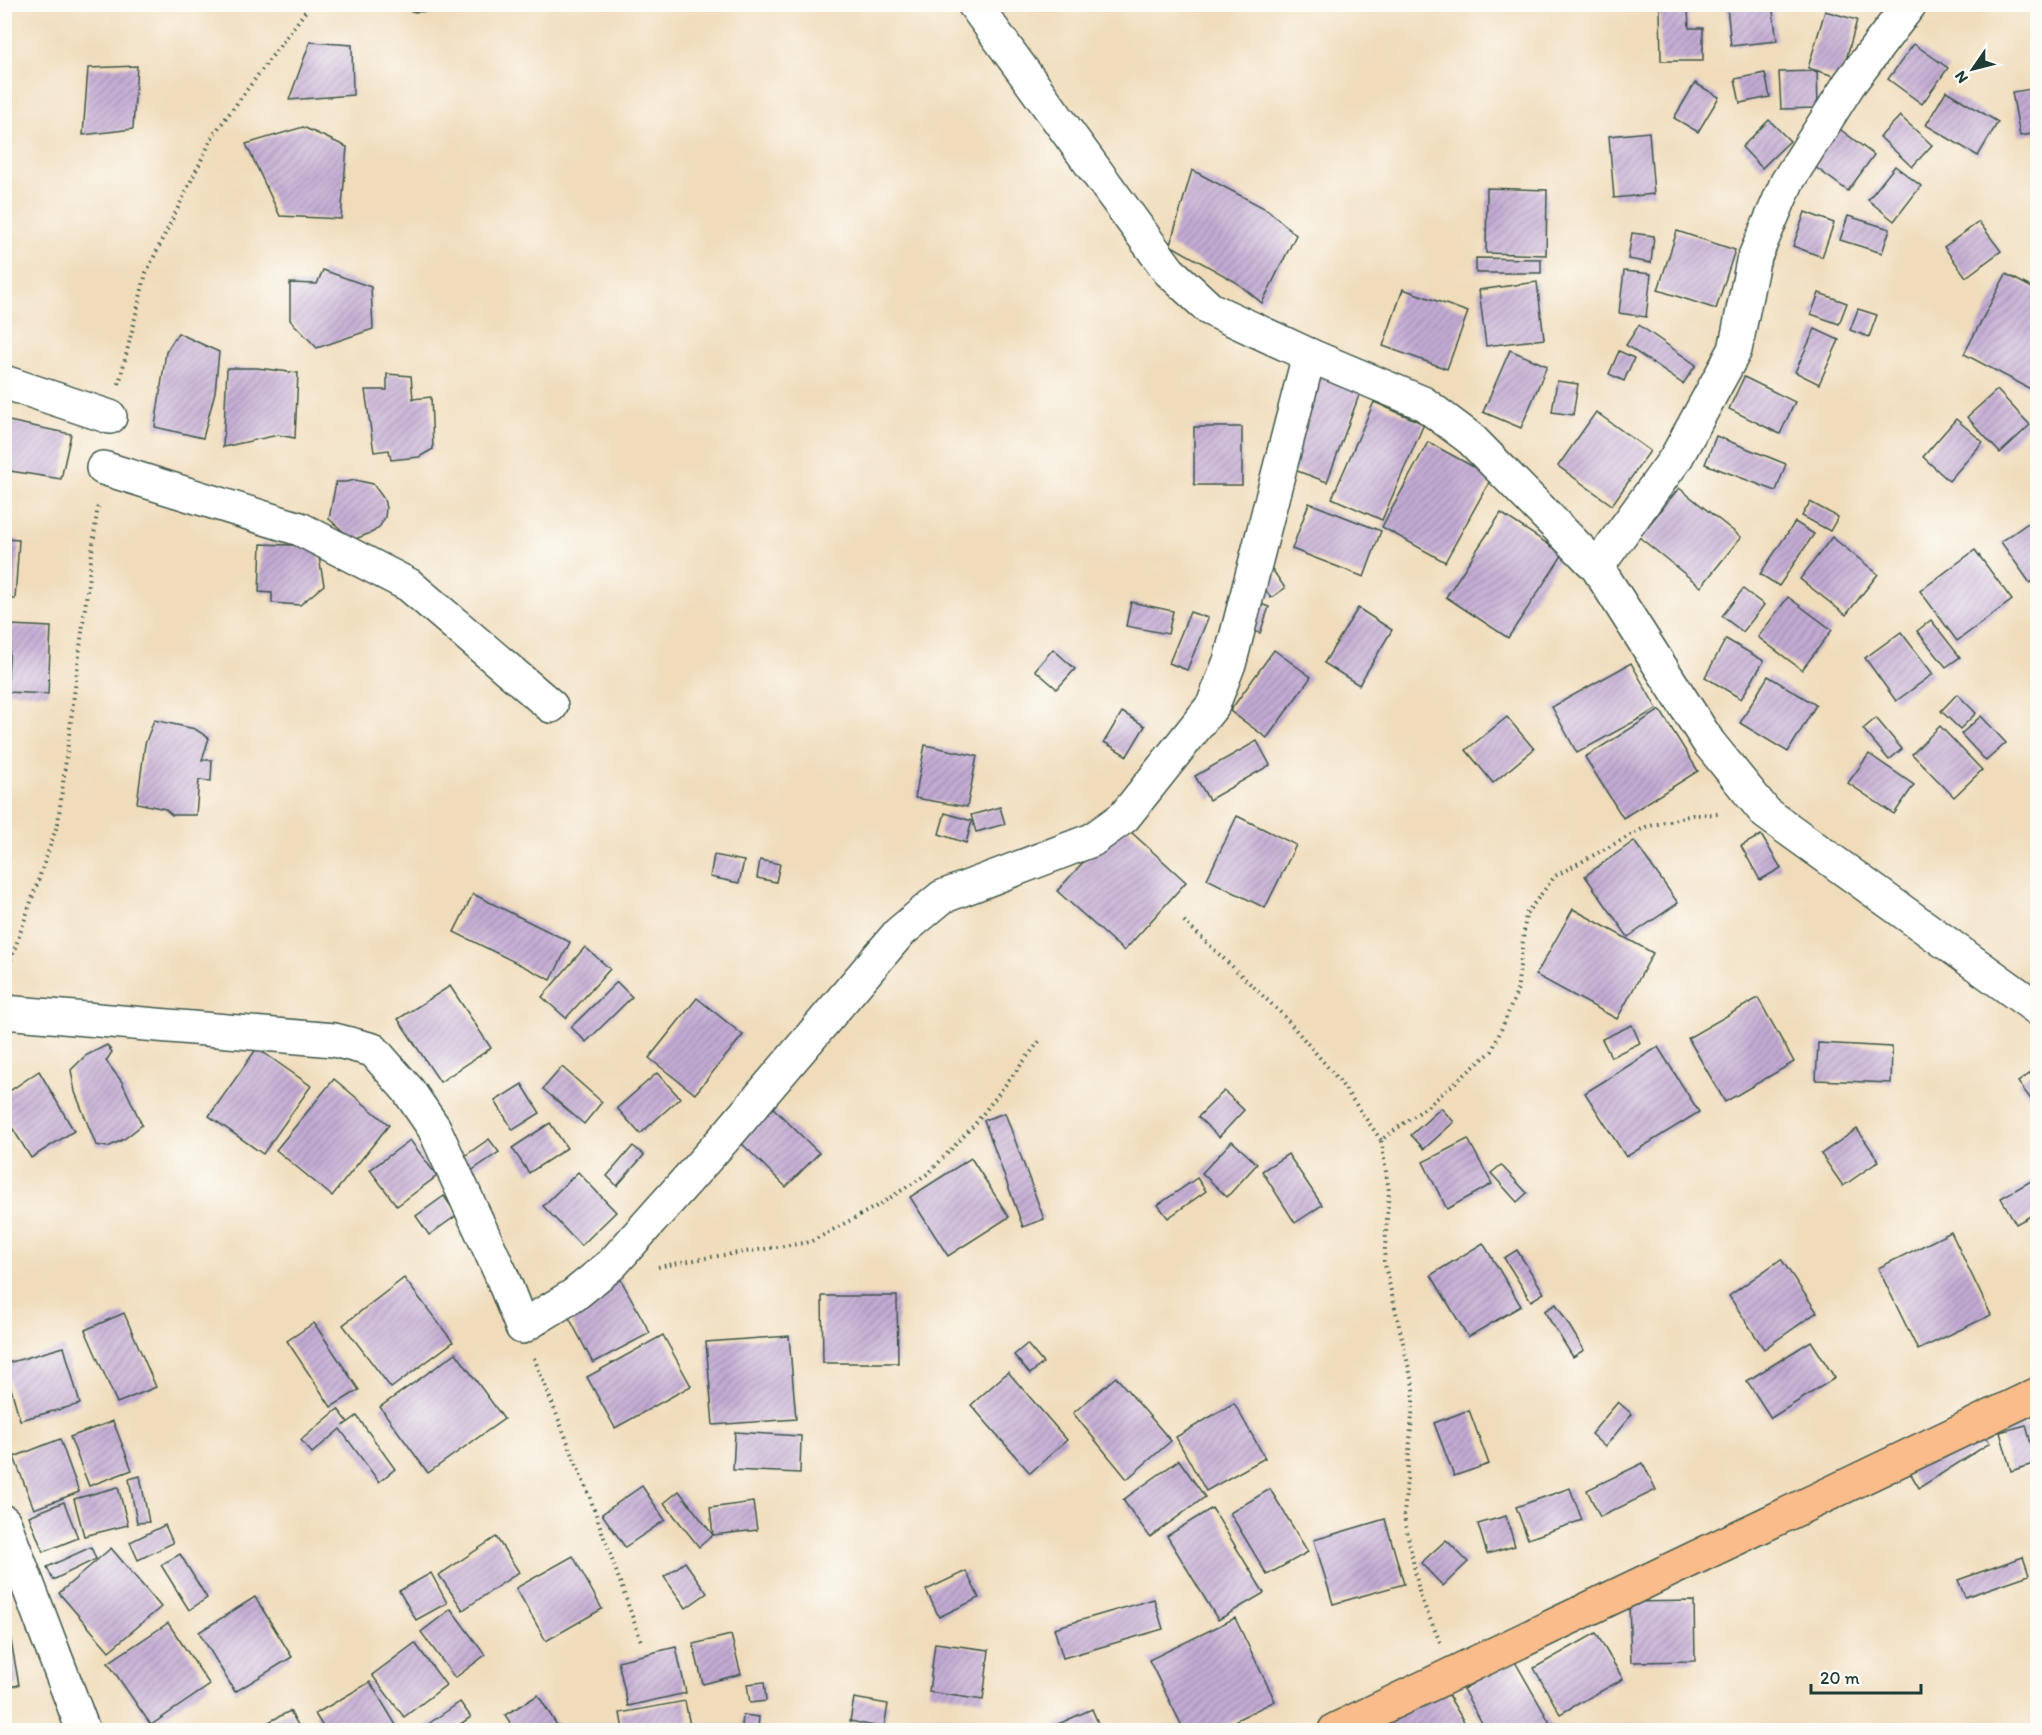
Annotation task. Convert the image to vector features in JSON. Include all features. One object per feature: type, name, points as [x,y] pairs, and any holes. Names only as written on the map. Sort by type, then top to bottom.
[{"type":"main road","points":[[1335,1731],[2037,1394]]},
{"type":"street","points":[[974,4],[1169,271],[1210,309],[1309,355],[1423,403],[1471,439],[1597,567],[1709,743],[1766,813],[2037,1009]]},
{"type":"street","points":[[1597,567],[1676,458],[1735,350],[1753,261],[1787,182],[1849,84],[1910,4]]},
{"type":"street","points":[[4,1012],[334,1040],[373,1050],[408,1090],[434,1128],[501,1274],[522,1327],[574,1295],[612,1264],[730,1132],[899,933],[942,897],[1092,840],[1124,817],[1213,705],[1222,683],[1230,661],[1309,355]]},
{"type":"street","points":[[4,382],[110,417]]},
{"type":"street","points":[[103,468],[300,529],[409,585],[551,706]]},
{"type":"street","points":[[4,1522],[83,1731]]},
{"type":"path","points":[[1381,1140],[1428,1106],[1492,1052],[1517,992],[1526,914],[1555,876],[1646,827],[1692,815],[1766,813]]},
{"type":"path","points":[[1184,921],[1283,1015],[1338,1079],[1381,1140],[1389,1191],[1384,1261],[1414,1390],[1404,1516],[1420,1596],[1455,1673]]},
{"type":"path","points":[[649,1269],[810,1242],[877,1206],[929,1173],[975,1124],[1041,1040]]},
{"type":"path","points":[[522,1327],[590,1498],[641,1641]]},
{"type":"building","points":[[412,4],[465,4],[464,10],[411,12]]},
{"type":"building","points":[[1772,4],[1777,41],[1731,46],[1727,7]]},
{"type":"building","points":[[1660,8],[1688,8],[1689,28],[1703,28],[1703,61],[1661,61]]},
{"type":"building","points":[[1825,11],[1857,20],[1841,78],[1808,68]]},
{"type":"building","points":[[310,42],[352,45],[353,95],[289,100]]},
{"type":"building","points":[[1914,44],[1948,68],[1922,104],[1888,79]]},
{"type":"building","points":[[137,66],[133,129],[83,135],[88,68]]},
{"type":"building","points":[[1817,71],[1818,108],[1781,109],[1779,72]]},
{"type":"building","points":[[1765,73],[1770,97],[1740,103],[1735,79]]},
{"type":"building","points":[[1695,83],[1719,97],[1698,132],[1674,118]]},
{"type":"building","points":[[2038,88],[2038,133],[2020,136],[2012,92]]},
{"type":"building","points":[[1946,91],[1998,122],[1978,156],[1926,125]]},
{"type":"building","points":[[1900,116],[1932,145],[1912,167],[1880,137]]},
{"type":"building","points":[[1769,120],[1790,141],[1762,168],[1742,147]]},
{"type":"building","points":[[303,127],[347,147],[341,219],[280,216],[246,144]]},
{"type":"building","points":[[1837,127],[1874,155],[1848,191],[1811,164]]},
{"type":"building","points":[[1649,132],[1654,194],[1614,198],[1609,136]]},
{"type":"building","points":[[1895,166],[1921,186],[1894,221],[1868,200]]},
{"type":"building","points":[[1192,170],[1268,210],[1296,235],[1262,303],[1236,282],[1170,245]]},
{"type":"building","points":[[1487,188],[1547,190],[1546,255],[1486,253]]},
{"type":"building","points":[[1805,212],[1834,223],[1822,257],[1793,246]]},
{"type":"building","points":[[1848,216],[1890,229],[1882,253],[1840,240]]},
{"type":"building","points":[[1979,222],[2001,251],[1966,277],[1944,247]]},
{"type":"building","points":[[1677,231],[1735,250],[1716,309],[1658,290]]},
{"type":"building","points":[[1632,233],[1654,236],[1651,263],[1628,259]]},
{"type":"building","points":[[1476,258],[1541,259],[1541,273],[1476,273]]},
{"type":"building","points":[[323,270],[371,287],[373,329],[317,348],[290,320],[290,283],[317,284]]},
{"type":"building","points":[[1624,271],[1651,274],[1646,317],[1619,313]]},
{"type":"building","points":[[2006,274],[2038,291],[2038,393],[1964,354]]},
{"type":"building","points":[[1537,282],[1544,339],[1486,346],[1479,290]]},
{"type":"building","points":[[1403,289],[1468,312],[1447,369],[1383,346]]},
{"type":"building","points":[[1819,293],[1847,303],[1839,324],[1811,314]]},
{"type":"building","points":[[1858,309],[1877,315],[1869,337],[1850,330]]},
{"type":"building","points":[[1639,325],[1696,365],[1683,384],[1626,345]]},
{"type":"building","points":[[1815,329],[1839,340],[1819,384],[1795,372]]},
{"type":"building","points":[[178,333],[219,352],[215,392],[203,438],[155,427],[166,352]]},
{"type":"building","points":[[1510,350],[1547,366],[1521,428],[1483,412]]},
{"type":"building","points":[[1619,351],[1634,358],[1624,381],[1609,374]]},
{"type":"building","points":[[1319,365],[1364,382],[1327,482],[1281,465]]},
{"type":"building","points":[[227,368],[257,368],[298,373],[295,438],[278,435],[223,447]]},
{"type":"building","points":[[387,374],[411,376],[413,399],[431,397],[433,449],[419,457],[391,460],[389,450],[374,452],[365,390],[387,390]]},
{"type":"building","points":[[1744,377],[1795,402],[1780,434],[1729,409]]},
{"type":"building","points":[[1557,381],[1578,384],[1573,415],[1552,412]]},
{"type":"building","points":[[1997,390],[2030,425],[2000,453],[1967,417]]},
{"type":"building","points":[[1374,402],[1424,424],[1382,520],[1332,498]]},
{"type":"building","points":[[1596,412],[1650,451],[1612,505],[1558,466]]},
{"type":"building","points":[[1956,419],[1983,442],[1949,481],[1923,457]]},
{"type":"building","points":[[4,420],[71,434],[61,479],[4,470]]},
{"type":"building","points":[[1194,427],[1242,427],[1242,485],[1194,485]]},
{"type":"building","points":[[1716,436],[1786,464],[1776,491],[1705,464]]},
{"type":"building","points":[[1428,442],[1492,477],[1445,562],[1382,527]]},
{"type":"building","points":[[355,480],[373,484],[384,499],[386,508],[385,517],[380,526],[373,532],[353,540],[329,519],[336,482]]},
{"type":"building","points":[[1679,488],[1741,537],[1701,587],[1639,537]]},
{"type":"building","points":[[1810,502],[1838,517],[1830,531],[1802,516]]},
{"type":"building","points":[[1309,503],[1381,531],[1364,577],[1292,549]]},
{"type":"building","points":[[1501,513],[1563,554],[1508,638],[1446,597]]},
{"type":"building","points":[[2038,516],[2038,578],[2030,583],[2001,542]]},
{"type":"building","points":[[1795,522],[1814,534],[1779,586],[1760,574]]},
{"type":"building","points":[[1832,537],[1878,574],[1846,615],[1800,579]]},
{"type":"building","points":[[4,539],[19,540],[15,599],[4,599]]},
{"type":"building","points":[[261,544],[317,546],[324,585],[300,605],[272,603],[272,593],[259,592]]},
{"type":"building","points":[[1975,550],[2012,600],[1957,641],[1920,591]]},
{"type":"building","points":[[1272,569],[1285,588],[1271,598],[1258,579]]},
{"type":"building","points":[[1743,589],[1764,605],[1743,632],[1722,616]]},
{"type":"building","points":[[1788,597],[1832,630],[1802,670],[1758,637]]},
{"type":"building","points":[[1131,602],[1173,611],[1168,634],[1126,626]]},
{"type":"building","points":[[1255,602],[1269,607],[1260,633],[1245,628]]},
{"type":"building","points":[[1358,608],[1392,630],[1359,685],[1324,663]]},
{"type":"building","points":[[1190,612],[1208,618],[1187,670],[1169,663]]},
{"type":"building","points":[[1931,620],[1960,657],[1946,667],[1917,631]]},
{"type":"building","points":[[11,625],[51,627],[48,694],[7,692]]},
{"type":"building","points":[[1901,632],[1933,674],[1896,701],[1865,658]]},
{"type":"building","points":[[1726,639],[1764,661],[1741,699],[1705,677]]},
{"type":"building","points":[[1053,649],[1075,669],[1057,689],[1035,670]]},
{"type":"building","points":[[1274,650],[1311,677],[1267,738],[1230,711]]},
{"type":"building","points":[[1631,663],[1657,709],[1577,753],[1552,707]]},
{"type":"building","points":[[1768,676],[1816,705],[1788,752],[1740,723]]},
{"type":"building","points":[[1957,694],[1976,713],[1960,729],[1941,711]]},
{"type":"building","points":[[1660,710],[1698,771],[1623,818],[1585,757]]},
{"type":"building","points":[[1122,712],[1145,726],[1127,756],[1104,742]]},
{"type":"building","points":[[1981,716],[2006,743],[1986,761],[1961,734]]},
{"type":"building","points":[[1507,717],[1534,749],[1493,783],[1466,750]]},
{"type":"building","points":[[1876,718],[1902,749],[1889,760],[1863,729]]},
{"type":"building","points":[[154,720],[195,729],[209,738],[202,760],[212,760],[211,781],[199,780],[196,815],[172,815],[165,809],[137,803],[145,744]]},
{"type":"building","points":[[1940,726],[1982,770],[1954,797],[1912,754]]},
{"type":"building","points":[[1257,741],[1270,765],[1209,800],[1195,776]]},
{"type":"building","points":[[925,745],[977,756],[967,807],[915,798]]},
{"type":"building","points":[[1869,754],[1914,785],[1894,814],[1848,783]]},
{"type":"building","points":[[1000,807],[1005,824],[976,832],[971,815]]},
{"type":"building","points":[[945,813],[972,821],[966,843],[939,834]]},
{"type":"building","points":[[1237,816],[1296,845],[1265,908],[1207,879]]},
{"type":"building","points":[[1120,822],[1186,882],[1124,951],[1057,891]]},
{"type":"building","points":[[1761,835],[1781,868],[1760,880],[1741,846]]},
{"type":"building","points":[[1634,841],[1678,903],[1628,937],[1585,876]]},
{"type":"building","points":[[714,855],[744,861],[739,883],[710,877]]},
{"type":"building","points":[[760,860],[780,864],[776,882],[757,878]]},
{"type":"building","points":[[473,894],[570,942],[551,980],[454,932]]},
{"type":"building","points":[[1573,909],[1653,953],[1617,1019],[1536,975]]},
{"type":"building","points":[[585,947],[610,969],[566,1018],[542,997]]},
{"type":"building","points":[[617,982],[632,997],[586,1042],[571,1027]]},
{"type":"building","points":[[450,986],[491,1048],[440,1082],[398,1019]]},
{"type":"building","points":[[697,998],[743,1035],[695,1094],[649,1058]]},
{"type":"building","points":[[1758,998],[1794,1062],[1725,1102],[1688,1038]]},
{"type":"building","points":[[1632,1025],[1640,1043],[1611,1057],[1602,1039]]},
{"type":"building","points":[[1818,1043],[1892,1047],[1891,1083],[1816,1080]]},
{"type":"building","points":[[107,1045],[112,1052],[106,1061],[122,1082],[142,1125],[124,1139],[108,1147],[96,1145],[75,1092],[71,1070],[85,1056]]},
{"type":"building","points":[[1658,1047],[1699,1112],[1626,1157],[1585,1093]]},
{"type":"building","points":[[257,1048],[311,1086],[263,1154],[209,1116]]},
{"type":"building","points":[[562,1067],[602,1102],[584,1124],[543,1089]]},
{"type":"building","points":[[2038,1068],[2038,1109],[2018,1082]]},
{"type":"building","points":[[39,1071],[74,1131],[31,1158],[8,1121],[10,1112],[4,1106],[4,1095]]},
{"type":"building","points":[[657,1073],[680,1098],[640,1134],[617,1108]]},
{"type":"building","points":[[334,1079],[389,1125],[332,1196],[276,1150]]},
{"type":"building","points":[[522,1084],[540,1113],[513,1130],[495,1101]]},
{"type":"building","points":[[1224,1091],[1244,1110],[1219,1137],[1198,1117]]},
{"type":"building","points":[[763,1098],[819,1153],[786,1187],[730,1132]]},
{"type":"building","points":[[1441,1108],[1454,1122],[1424,1149],[1411,1135]]},
{"type":"building","points":[[1005,1113],[1044,1219],[1023,1227],[984,1120]]},
{"type":"building","points":[[550,1123],[567,1148],[529,1173],[512,1148]]},
{"type":"building","points":[[1857,1129],[1879,1161],[1843,1186],[1821,1154]]},
{"type":"building","points":[[489,1139],[499,1152],[468,1173],[459,1160]]},
{"type":"building","points":[[1468,1139],[1492,1184],[1447,1209],[1423,1162]]},
{"type":"building","points":[[410,1140],[437,1176],[397,1206],[370,1170]]},
{"type":"building","points":[[1232,1141],[1257,1164],[1227,1197],[1202,1173]]},
{"type":"building","points":[[633,1146],[644,1155],[617,1186],[607,1176]]},
{"type":"building","points":[[1288,1154],[1322,1205],[1295,1223],[1262,1171]]},
{"type":"building","points":[[971,1158],[1009,1217],[948,1256],[910,1197]]},
{"type":"building","points":[[1501,1165],[1527,1193],[1517,1202],[1491,1173]]},
{"type":"building","points":[[578,1172],[616,1212],[581,1246],[543,1206]]},
{"type":"building","points":[[2038,1177],[2038,1212],[2016,1224],[2001,1198]]},
{"type":"building","points":[[1197,1178],[1206,1191],[1168,1218],[1158,1205]]},
{"type":"building","points":[[444,1196],[457,1215],[429,1235],[416,1216]]},
{"type":"building","points":[[1951,1232],[1991,1315],[1918,1350],[1878,1268]]},
{"type":"building","points":[[1483,1243],[1521,1306],[1468,1337],[1431,1275]]},
{"type":"building","points":[[1517,1250],[1544,1293],[1531,1301],[1504,1258]]},
{"type":"building","points":[[1781,1259],[1817,1312],[1764,1349],[1729,1296]]},
{"type":"building","points":[[404,1278],[453,1342],[391,1388],[343,1325]]},
{"type":"building","points":[[620,1278],[650,1333],[593,1363],[564,1308]]},
{"type":"building","points":[[822,1296],[897,1296],[898,1363],[823,1363]]},
{"type":"building","points":[[1556,1304],[1584,1350],[1573,1357],[1544,1311]]},
{"type":"building","points":[[124,1313],[156,1387],[117,1403],[85,1330]]},
{"type":"building","points":[[314,1323],[359,1390],[331,1407],[287,1341]]},
{"type":"building","points":[[663,1335],[691,1386],[615,1428],[587,1377]]},
{"type":"building","points":[[789,1336],[796,1419],[713,1425],[706,1342]]},
{"type":"building","points":[[1811,1341],[1835,1378],[1771,1418],[1747,1381]]},
{"type":"building","points":[[1027,1344],[1043,1363],[1030,1374],[1014,1355]]},
{"type":"building","points":[[64,1347],[80,1404],[20,1420],[4,1364]]},
{"type":"building","points":[[456,1353],[504,1419],[428,1473],[380,1407]]},
{"type":"building","points":[[1008,1372],[1067,1440],[1030,1473],[971,1405]]},
{"type":"building","points":[[1116,1377],[1171,1441],[1127,1479],[1073,1413]]},
{"type":"building","points":[[1618,1402],[1632,1414],[1605,1447],[1591,1434]]},
{"type":"building","points":[[1234,1403],[1265,1458],[1206,1491],[1176,1437]]},
{"type":"building","points":[[338,1409],[348,1422],[343,1426],[357,1416],[395,1469],[379,1482],[340,1429],[312,1453],[301,1440]]},
{"type":"building","points":[[1469,1410],[1489,1464],[1454,1476],[1434,1423]]},
{"type":"building","points":[[113,1421],[132,1470],[89,1486],[70,1437]]},
{"type":"building","points":[[2026,1425],[2036,1463],[2011,1471],[2000,1432]]},
{"type":"building","points":[[1980,1427],[1990,1443],[1919,1488],[1909,1471]]},
{"type":"building","points":[[735,1432],[801,1436],[800,1473],[733,1470]]},
{"type":"building","points":[[60,1439],[79,1492],[34,1509],[14,1457]]},
{"type":"building","points":[[1179,1460],[1205,1497],[1150,1537],[1123,1500]]},
{"type":"building","points":[[1643,1463],[1656,1490],[1600,1517],[1587,1490]]},
{"type":"building","points":[[140,1476],[149,1522],[137,1523],[129,1479]]},
{"type":"building","points":[[642,1486],[665,1520],[625,1547],[602,1514]]},
{"type":"building","points":[[118,1487],[128,1525],[84,1536],[74,1499]]},
{"type":"building","points":[[1570,1488],[1582,1520],[1528,1539],[1516,1507]]},
{"type":"building","points":[[1270,1489],[1308,1552],[1267,1575],[1230,1513]]},
{"type":"building","points":[[679,1491],[713,1535],[699,1547],[664,1503]]},
{"type":"building","points":[[64,1502],[78,1538],[43,1552],[29,1516]]},
{"type":"building","points":[[753,1502],[757,1530],[713,1535],[710,1508]]},
{"type":"building","points":[[1212,1508],[1264,1593],[1218,1620],[1167,1536]]},
{"type":"building","points":[[1506,1516],[1515,1546],[1487,1554],[1478,1524]]},
{"type":"building","points":[[1385,1519],[1404,1584],[1333,1604],[1314,1540]]},
{"type":"building","points":[[165,1525],[173,1543],[138,1560],[130,1542]]},
{"type":"building","points":[[496,1537],[519,1572],[463,1610],[439,1575]]},
{"type":"building","points":[[1446,1540],[1468,1562],[1443,1586],[1421,1563]]},
{"type":"building","points":[[91,1547],[96,1559],[53,1580],[47,1567]]},
{"type":"building","points":[[111,1548],[161,1607],[109,1651],[59,1593]]},
{"type":"building","points":[[180,1554],[207,1598],[189,1610],[161,1565]]},
{"type":"building","points":[[573,1556],[602,1609],[546,1641],[516,1588]]},
{"type":"building","points":[[2023,1557],[2029,1575],[1965,1597],[1958,1580]]},
{"type":"building","points":[[685,1562],[707,1593],[686,1608],[664,1577]]},
{"type":"building","points":[[966,1571],[979,1598],[939,1617],[926,1590]]},
{"type":"building","points":[[431,1573],[447,1603],[416,1620],[399,1591]]},
{"type":"building","points":[[255,1597],[292,1657],[235,1692],[199,1632]]},
{"type":"building","points":[[1154,1599],[1163,1629],[1063,1658],[1054,1628]]},
{"type":"building","points":[[1694,1601],[1695,1661],[1631,1662],[1629,1602]]},
{"type":"building","points":[[451,1609],[485,1655],[455,1678],[421,1632]]},
{"type":"building","points":[[6,1613],[19,1685],[4,1688],[4,1614]]},
{"type":"building","points":[[1235,1618],[1275,1701],[1216,1730],[1184,1730],[1149,1660]]},
{"type":"building","points":[[168,1623],[210,1685],[151,1725],[108,1663]]},
{"type":"building","points":[[1596,1633],[1623,1679],[1560,1714],[1534,1668]]},
{"type":"building","points":[[731,1635],[741,1674],[703,1684],[693,1644]]},
{"type":"building","points":[[415,1643],[446,1685],[404,1717],[372,1675]]},
{"type":"building","points":[[935,1643],[989,1650],[983,1700],[929,1692]]},
{"type":"building","points":[[676,1647],[686,1693],[628,1706],[618,1661]]},
{"type":"building","points":[[1514,1660],[1554,1730],[1486,1730],[1463,1689]]},
{"type":"building","points":[[370,1682],[399,1730],[325,1730],[315,1714]]},
{"type":"building","points":[[764,1682],[766,1701],[750,1703],[747,1684]]},
{"type":"building","points":[[1444,1688],[1469,1730],[1373,1730]]},
{"type":"building","points":[[538,1695],[560,1730],[515,1730],[505,1715]]},
{"type":"building","points":[[854,1698],[888,1704],[884,1728],[850,1721]]},
{"type":"building","points":[[685,1701],[691,1730],[623,1730],[620,1713]]},
{"type":"building","points":[[460,1702],[471,1717],[451,1730],[427,1730],[424,1727]]},
{"type":"building","points":[[1092,1709],[1101,1730],[1058,1730],[1056,1725]]},
{"type":"building","points":[[290,1711],[301,1730],[253,1730]]},
{"type":"building","points":[[743,1715],[759,1717],[758,1728],[742,1726]]}]
